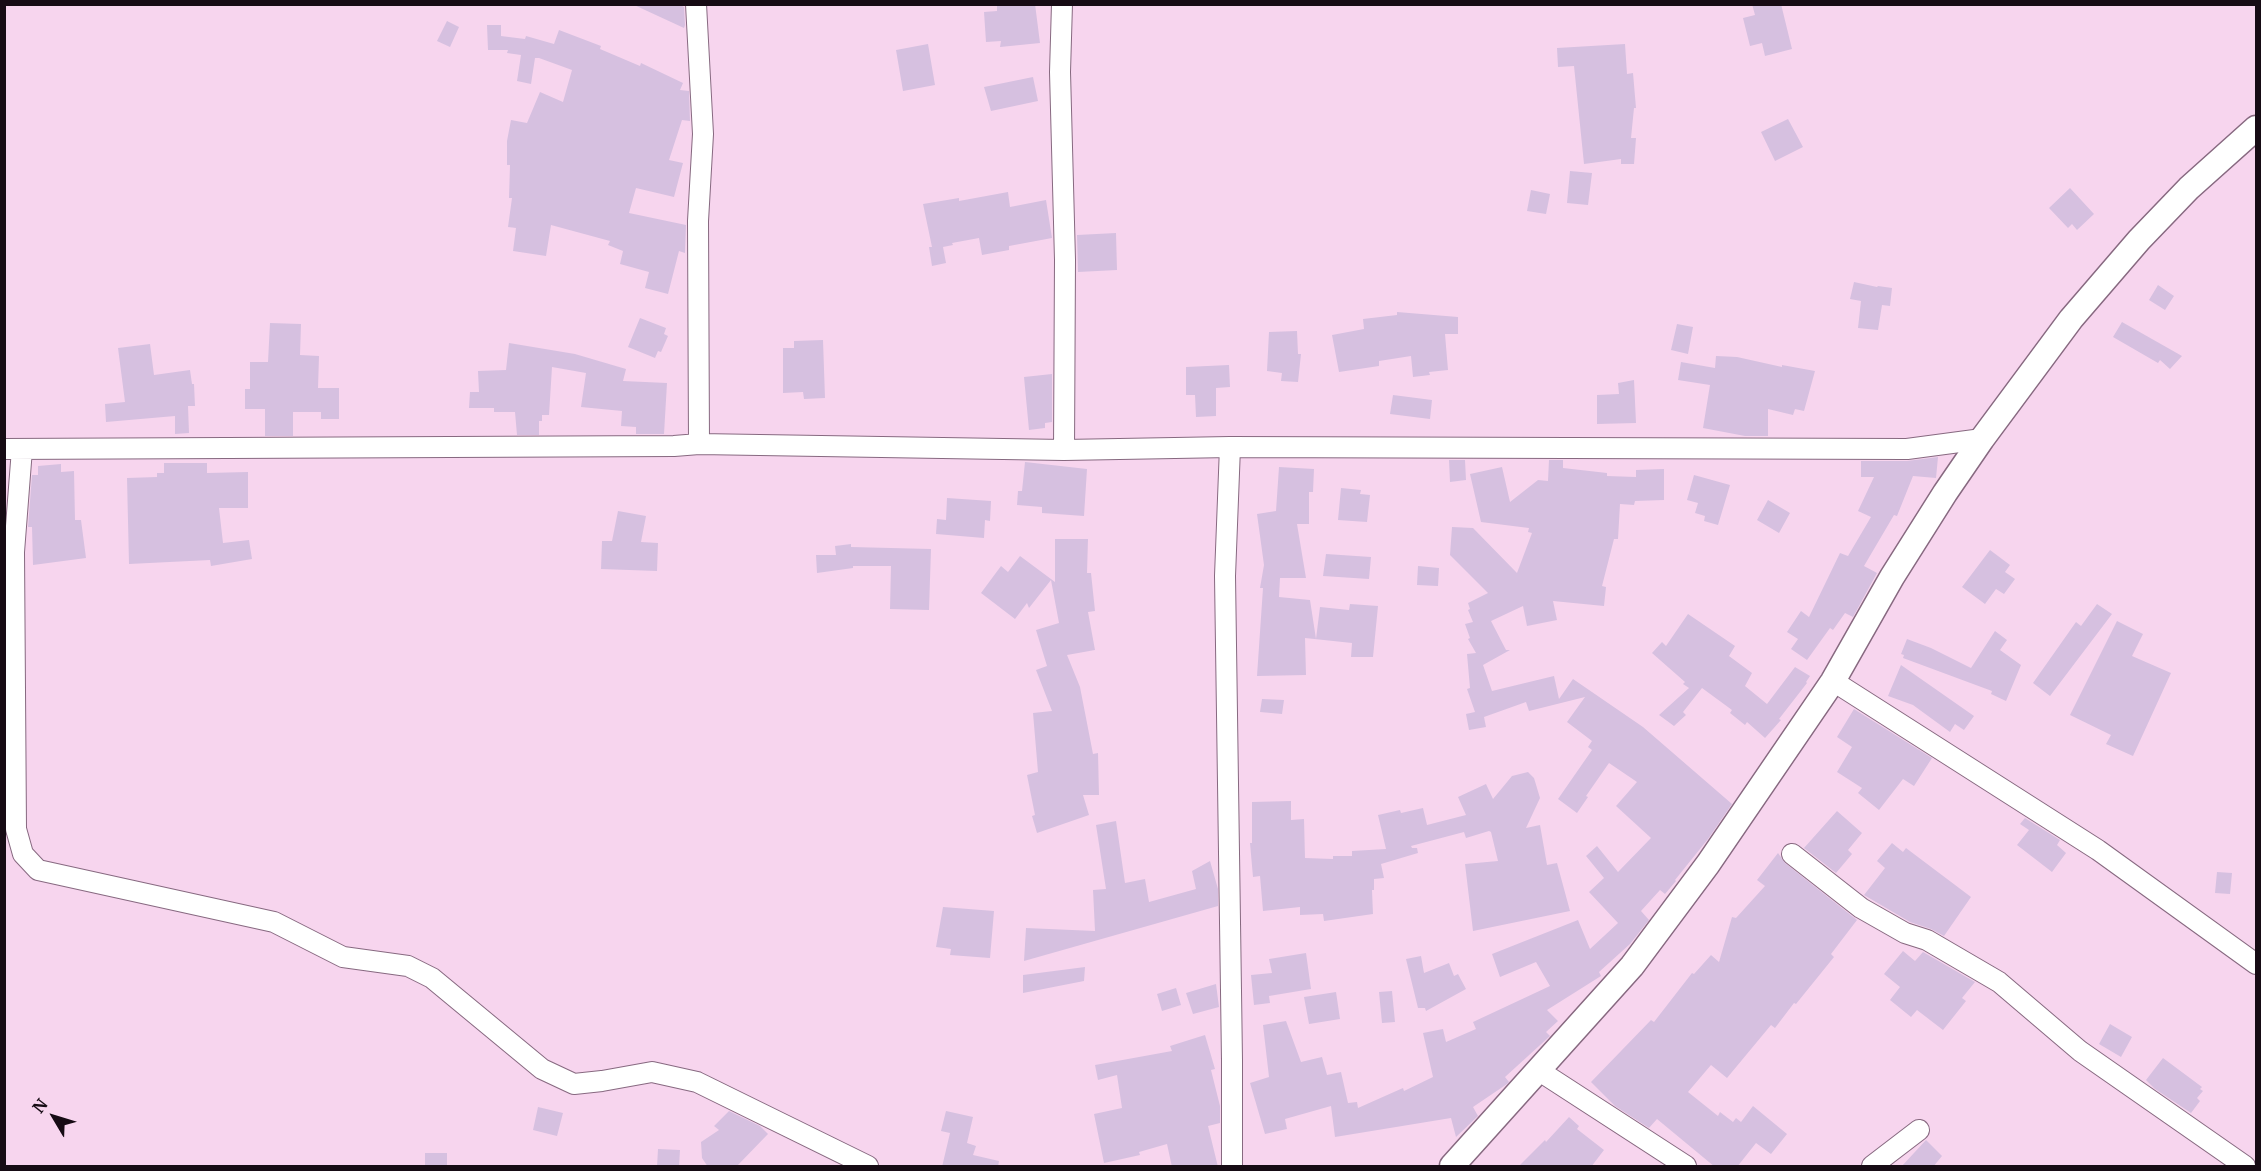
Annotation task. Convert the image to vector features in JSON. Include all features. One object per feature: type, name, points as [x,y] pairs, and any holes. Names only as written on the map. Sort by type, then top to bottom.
[{"type":"main road","points":[[1452,1167],[1632,966],[1708,864],[1833,681],[1892,577],[1945,493],[2071,319],[2139,240],[2189,188],[2256,128]]},
{"type":"street","points":[[696,4],[703,134],[698,221],[699,444]]},
{"type":"street","points":[[1062,4],[1060,72],[1065,260],[1064,450]]},
{"type":"street","points":[[868,1167],[697,1082],[652,1072],[574,1084],[542,1069],[432,978],[408,966],[343,957],[274,922],[38,870],[23,854],[16,829],[13,449],[674,446],[699,444],[1064,450],[1230,447],[1907,449],[1982,439]]},
{"type":"street","points":[[1230,447],[1225,576],[1232,1167]]},
{"type":"street","points":[[1833,681],[2097,850],[2256,964]]},
{"type":"street","points":[[1792,854],[1862,908],[1905,933],[1927,940],[1999,982],[2080,1051],[2245,1167]]},
{"type":"street","points":[[1538,1070],[1686,1167]]},
{"type":"street","points":[[1872,1167],[1919,1130]]},
{"type":"building","points":[[632,4],[679,4],[684,7],[684,28]]},
{"type":"building","points":[[1035,4],[1040,43],[1000,47],[1001,41],[986,42],[984,12],[997,11],[997,6]]},
{"type":"building","points":[[1752,4],[1781,4],[1792,49],[1765,56],[1762,43],[1750,46],[1743,18],[1755,15]]},
{"type":"building","points":[[447,21],[459,27],[450,47],[437,41]]},
{"type":"building","points":[[487,25],[501,25],[501,36],[525,39],[526,36],[554,44],[559,30],[601,46],[600,49],[640,66],[641,63],[683,83],[680,90],[689,91],[690,121],[682,120],[669,160],[683,163],[674,197],[636,188],[629,213],[686,225],[685,253],[679,251],[668,294],[645,288],[649,272],[620,264],[623,251],[608,245],[610,241],[551,225],[546,256],[513,251],[516,228],[508,227],[512,198],[509,198],[510,165],[507,165],[507,141],[511,120],[527,123],[540,92],[563,102],[572,70],[535,58],[531,84],[517,81],[521,55],[507,53],[508,50],[488,50]]},
{"type":"building","points":[[928,44],[935,85],[903,91],[896,50]]},
{"type":"building","points":[[1625,44],[1627,74],[1633,73],[1636,108],[1634,108],[1631,138],[1636,138],[1634,164],[1621,164],[1621,159],[1584,164],[1574,66],[1558,67],[1557,48]]},
{"type":"building","points":[[1033,77],[1038,101],[991,111],[984,87]]},
{"type":"building","points":[[1788,119],[1803,147],[1775,161],[1761,132]]},
{"type":"building","points":[[1570,171],[1592,173],[1588,205],[1567,203]]},
{"type":"building","points":[[2070,188],[2094,214],[2077,230],[2072,224],[2068,228],[2049,208]]},
{"type":"building","points":[[1531,190],[1550,194],[1546,214],[1527,211]]},
{"type":"building","points":[[1008,192],[1010,207],[1046,200],[1052,238],[1009,246],[1009,250],[982,255],[979,238],[952,243],[953,245],[943,247],[946,263],[932,266],[929,247],[932,247],[923,204],[959,198],[959,201]]},
{"type":"building","points":[[1116,233],[1117,270],[1078,272],[1077,235]]},
{"type":"building","points":[[1854,282],[1892,288],[1890,306],[1882,305],[1878,330],[1858,328],[1861,301],[1850,299]]},
{"type":"building","points":[[2158,285],[2174,296],[2165,310],[2149,300]]},
{"type":"building","points":[[1397,312],[1458,317],[1458,334],[1445,334],[1448,370],[1413,377],[1411,356],[1379,361],[1379,366],[1339,372],[1332,335],[1364,329],[1363,319],[1397,315]]},
{"type":"building","points":[[640,318],[666,328],[664,334],[668,336],[661,352],[658,351],[655,358],[628,347]]},
{"type":"building","points":[[2122,322],[2182,356],[2170,369],[2160,360],[2158,363],[2113,337]]},
{"type":"building","points":[[270,323],[301,324],[300,355],[319,356],[318,388],[339,388],[339,419],[321,419],[321,412],[293,412],[293,436],[265,436],[265,409],[245,409],[245,389],[250,389],[250,362],[268,362]]},
{"type":"building","points":[[1677,324],[1693,327],[1688,354],[1671,350]]},
{"type":"building","points":[[1297,331],[1298,354],[1301,354],[1298,382],[1281,381],[1282,373],[1267,371],[1269,332]]},
{"type":"building","points":[[823,340],[825,398],[804,399],[803,392],[783,393],[783,348],[794,348],[794,341]]},
{"type":"building","points":[[509,343],[575,354],[626,369],[623,381],[667,383],[664,434],[636,434],[636,427],[621,426],[622,411],[581,407],[586,373],[552,367],[549,415],[542,415],[542,421],[539,421],[539,435],[517,435],[515,412],[494,412],[494,408],[469,408],[470,392],[479,392],[478,371],[506,370]]},
{"type":"building","points":[[150,344],[154,375],[190,370],[192,384],[194,384],[195,406],[188,406],[189,433],[175,434],[175,416],[106,422],[105,404],[125,402],[118,348]]},
{"type":"building","points":[[1716,356],[1737,357],[1782,367],[1782,365],[1815,371],[1804,411],[1795,409],[1793,415],[1768,409],[1768,436],[1745,436],[1703,428],[1710,385],[1678,380],[1681,362],[1715,368]]},
{"type":"building","points":[[1229,365],[1230,387],[1216,388],[1216,416],[1196,417],[1195,395],[1186,395],[1186,367]]},
{"type":"building","points":[[1052,374],[1052,422],[1045,423],[1045,428],[1029,430],[1024,377]]},
{"type":"building","points":[[1634,380],[1636,423],[1597,424],[1597,395],[1619,394],[1618,383]]},
{"type":"building","points":[[1393,395],[1432,400],[1430,419],[1390,414]]},
{"type":"building","points":[[1938,457],[1936,478],[1913,476],[1897,516],[1894,515],[1864,566],[1877,573],[1853,617],[1845,613],[1833,630],[1830,628],[1807,660],[1791,649],[1798,639],[1787,632],[1801,611],[1809,617],[1840,553],[1848,556],[1871,517],[1858,511],[1874,477],[1861,477],[1861,461],[1907,461]]},
{"type":"building","points":[[1449,460],[1465,460],[1466,480],[1450,482]]},
{"type":"building","points":[[1549,460],[1563,460],[1563,468],[1607,473],[1607,476],[1636,477],[1636,470],[1664,469],[1664,500],[1635,501],[1634,505],[1620,504],[1618,539],[1614,539],[1602,586],[1606,587],[1604,606],[1553,601],[1557,620],[1527,626],[1523,606],[1491,621],[1506,650],[1510,650],[1483,665],[1492,691],[1554,676],[1559,699],[1573,679],[1643,727],[1732,804],[1665,894],[1660,890],[1641,911],[1649,920],[1630,944],[1599,972],[1601,976],[1547,1010],[1558,1021],[1546,1032],[1550,1036],[1505,1077],[1509,1082],[1507,1084],[1473,1107],[1478,1116],[1456,1137],[1451,1118],[1335,1137],[1331,1106],[1285,1119],[1287,1129],[1265,1134],[1250,1083],[1269,1077],[1263,1025],[1286,1021],[1301,1062],[1322,1057],[1327,1075],[1341,1072],[1348,1103],[1357,1102],[1358,1108],[1403,1088],[1404,1091],[1433,1077],[1423,1033],[1443,1029],[1446,1042],[1476,1029],[1473,1022],[1550,986],[1536,962],[1500,977],[1492,954],[1578,920],[1590,949],[1618,923],[1589,892],[1604,878],[1586,856],[1597,846],[1618,872],[1651,838],[1616,806],[1637,782],[1609,763],[1577,813],[1558,799],[1592,750],[1588,747],[1592,741],[1567,722],[1585,697],[1529,711],[1526,702],[1484,717],[1486,727],[1469,730],[1466,714],[1475,712],[1467,689],[1470,688],[1467,654],[1476,653],[1468,639],[1470,638],[1465,624],[1473,622],[1468,603],[1488,593],[1450,555],[1452,527],[1473,528],[1517,573],[1532,533],[1528,532],[1529,528],[1481,522],[1470,474],[1502,467],[1510,502],[1538,480],[1548,481]]},
{"type":"building","points":[[1025,462],[1087,469],[1084,516],[1042,513],[1042,507],[1017,505],[1018,491],[1022,491]]},
{"type":"building","points":[[164,463],[207,463],[207,473],[248,472],[248,508],[219,508],[223,543],[249,540],[252,559],[211,566],[210,560],[129,564],[127,478],[157,477],[157,473],[164,473]]},
{"type":"building","points":[[61,464],[61,472],[74,471],[75,520],[81,520],[86,558],[33,565],[32,527],[28,527],[32,475],[38,475],[38,466]]},
{"type":"building","points":[[1279,467],[1314,469],[1313,492],[1309,492],[1309,524],[1297,524],[1306,578],[1280,578],[1279,597],[1310,600],[1316,639],[1320,607],[1349,610],[1350,604],[1378,606],[1373,657],[1351,657],[1352,643],[1305,638],[1306,675],[1257,676],[1263,588],[1260,588],[1264,565],[1257,514],[1276,511]]},
{"type":"building","points":[[1694,475],[1730,485],[1718,525],[1704,521],[1705,516],[1695,513],[1698,503],[1687,500]]},
{"type":"building","points":[[1341,488],[1361,490],[1360,494],[1370,495],[1367,522],[1338,520]]},
{"type":"building","points":[[947,498],[991,501],[990,521],[985,520],[984,538],[936,534],[937,519],[946,520]]},
{"type":"building","points":[[1768,500],[1790,513],[1779,533],[1757,520]]},
{"type":"building","points":[[618,511],[646,516],[641,542],[658,543],[657,571],[601,569],[602,541],[612,541]]},
{"type":"building","points":[[1055,539],[1088,539],[1087,573],[1091,573],[1095,611],[1088,612],[1095,650],[1067,655],[1080,687],[1093,754],[1098,753],[1099,795],[1083,795],[1089,815],[1037,833],[1032,816],[1035,815],[1027,775],[1038,772],[1033,713],[1052,711],[1036,670],[1047,666],[1036,630],[1059,623],[1051,580],[1029,608],[1027,603],[1015,619],[981,593],[1001,566],[1008,572],[1020,556],[1055,582]]},
{"type":"building","points":[[851,544],[851,547],[931,549],[929,610],[890,609],[891,566],[853,566],[853,568],[817,573],[816,555],[836,555],[835,546]]},
{"type":"building","points":[[1990,550],[2010,565],[2005,572],[2015,579],[2004,594],[1996,589],[1985,604],[1962,587]]},
{"type":"building","points":[[1326,554],[1371,557],[1369,579],[1323,576]]},
{"type":"building","points":[[1418,566],[1439,568],[1438,586],[1417,585]]},
{"type":"building","points":[[2097,604],[2112,614],[2050,696],[2033,683],[2076,622],[2081,626]]},
{"type":"building","points":[[1688,614],[1735,646],[1729,656],[1752,673],[1745,686],[1767,704],[1795,667],[1810,676],[1779,719],[1781,720],[1765,738],[1747,722],[1745,725],[1730,713],[1732,710],[1702,688],[1683,712],[1686,715],[1674,726],[1659,715],[1689,688],[1652,653],[1662,642],[1666,646]]},
{"type":"building","points":[[2117,621],[2143,634],[2132,656],[2171,673],[2133,756],[2106,744],[2111,735],[2070,715]]},
{"type":"building","points":[[1995,631],[2007,640],[2000,650],[2021,665],[2006,701],[1991,694],[1992,691],[1903,658],[1904,655],[1901,654],[1907,639],[1971,668]]},
{"type":"building","points":[[1901,665],[1974,716],[1964,730],[1955,724],[1950,732],[1913,705],[1888,696]]},
{"type":"building","points":[[1262,699],[1284,700],[1282,714],[1260,712]]},
{"type":"building","points":[[1854,709],[1932,758],[1914,786],[1903,779],[1879,810],[1858,793],[1862,788],[1837,772],[1852,747],[1837,737]]},
{"type":"building","points":[[1528,772],[1534,778],[1540,798],[1526,828],[1540,825],[1547,865],[1557,863],[1570,911],[1473,931],[1465,864],[1498,861],[1489,831],[1466,838],[1464,832],[1411,846],[1417,848],[1418,853],[1381,864],[1384,878],[1374,879],[1373,914],[1324,921],[1323,914],[1300,915],[1300,907],[1263,911],[1260,876],[1253,877],[1250,843],[1252,843],[1252,802],[1291,801],[1291,820],[1304,819],[1305,858],[1333,859],[1333,856],[1352,856],[1352,851],[1386,849],[1378,815],[1423,808],[1427,825],[1466,815],[1458,797],[1486,784],[1493,799],[1512,776]]},
{"type":"building","points":[[1837,811],[1862,833],[1848,850],[1852,854],[1836,873],[1804,848]]},
{"type":"building","points":[[2025,818],[2060,840],[2057,845],[2066,853],[2052,872],[2017,845],[2029,830],[2020,824]]},
{"type":"building","points":[[1116,821],[1125,883],[1145,879],[1149,902],[1196,889],[1192,871],[1210,861],[1218,889],[1218,906],[1024,961],[1026,928],[1095,931],[1093,890],[1106,889],[1096,825]]},
{"type":"building","points":[[1892,843],[1903,852],[1906,848],[1971,897],[1944,936],[1910,922],[1864,895],[1885,868],[1877,861]]},
{"type":"building","points":[[1778,853],[1785,863],[1857,920],[1831,954],[1834,957],[1796,1004],[1794,1003],[1775,1028],[1771,1025],[1727,1078],[1711,1065],[1688,1092],[1718,1116],[1720,1112],[1733,1122],[1736,1118],[1741,1122],[1753,1106],[1787,1134],[1771,1154],[1756,1143],[1737,1167],[1715,1167],[1657,1119],[1649,1128],[1615,1106],[1591,1082],[1651,1020],[1654,1022],[1692,973],[1694,974],[1711,955],[1719,962],[1732,917],[1736,918],[1765,886],[1757,880]]},
{"type":"building","points":[[2217,872],[2232,873],[2230,894],[2215,893]]},
{"type":"building","points":[[943,907],[994,911],[990,958],[950,955],[951,949],[936,947]]},
{"type":"building","points":[[1903,951],[1915,961],[1923,952],[1975,982],[1962,998],[1966,1001],[1943,1030],[1917,1010],[1911,1017],[1890,1000],[1900,987],[1884,974]]},
{"type":"building","points":[[1306,953],[1311,989],[1269,996],[1270,1003],[1254,1005],[1251,975],[1272,973],[1269,959]]},
{"type":"building","points":[[1421,956],[1424,973],[1449,963],[1454,976],[1458,974],[1466,989],[1426,1011],[1425,1008],[1418,1008],[1406,959]]},
{"type":"building","points":[[1085,967],[1084,981],[1023,993],[1023,975]]},
{"type":"building","points":[[1216,984],[1219,1007],[1193,1014],[1186,993]]},
{"type":"building","points":[[1176,988],[1181,1005],[1162,1011],[1157,994]]},
{"type":"building","points":[[1392,991],[1395,1022],[1382,1023],[1379,992]]},
{"type":"building","points":[[1336,992],[1340,1019],[1309,1024],[1304,997]]},
{"type":"building","points":[[2110,1024],[2132,1037],[2121,1057],[2099,1044]]},
{"type":"building","points":[[1205,1035],[1215,1069],[1211,1070],[1220,1106],[1220,1123],[1208,1126],[1218,1167],[1172,1167],[1167,1144],[1139,1152],[1140,1155],[1104,1163],[1094,1114],[1122,1108],[1117,1075],[1098,1080],[1095,1065],[1172,1051],[1170,1046]]},
{"type":"building","points":[[2163,1058],[2202,1087],[2200,1089],[2203,1091],[2197,1098],[2200,1101],[2191,1113],[2155,1089],[2146,1080]]},
{"type":"building","points":[[538,1107],[563,1113],[557,1136],[533,1130]]},
{"type":"building","points":[[729,1111],[760,1126],[768,1134],[736,1167],[708,1167],[702,1158],[701,1142],[719,1130],[714,1126]]},
{"type":"building","points":[[946,1111],[973,1117],[967,1143],[976,1146],[973,1155],[999,1161],[998,1167],[942,1167],[950,1133],[941,1131]]},
{"type":"building","points":[[1569,1117],[1579,1126],[1577,1129],[1604,1150],[1591,1167],[1518,1167],[1545,1140],[1546,1142]]},
{"type":"building","points":[[1926,1140],[1942,1156],[1933,1167],[1901,1167]]},
{"type":"building","points":[[658,1149],[680,1150],[679,1167],[657,1167]]},
{"type":"building","points":[[425,1153],[447,1153],[447,1167],[425,1167]]}]
